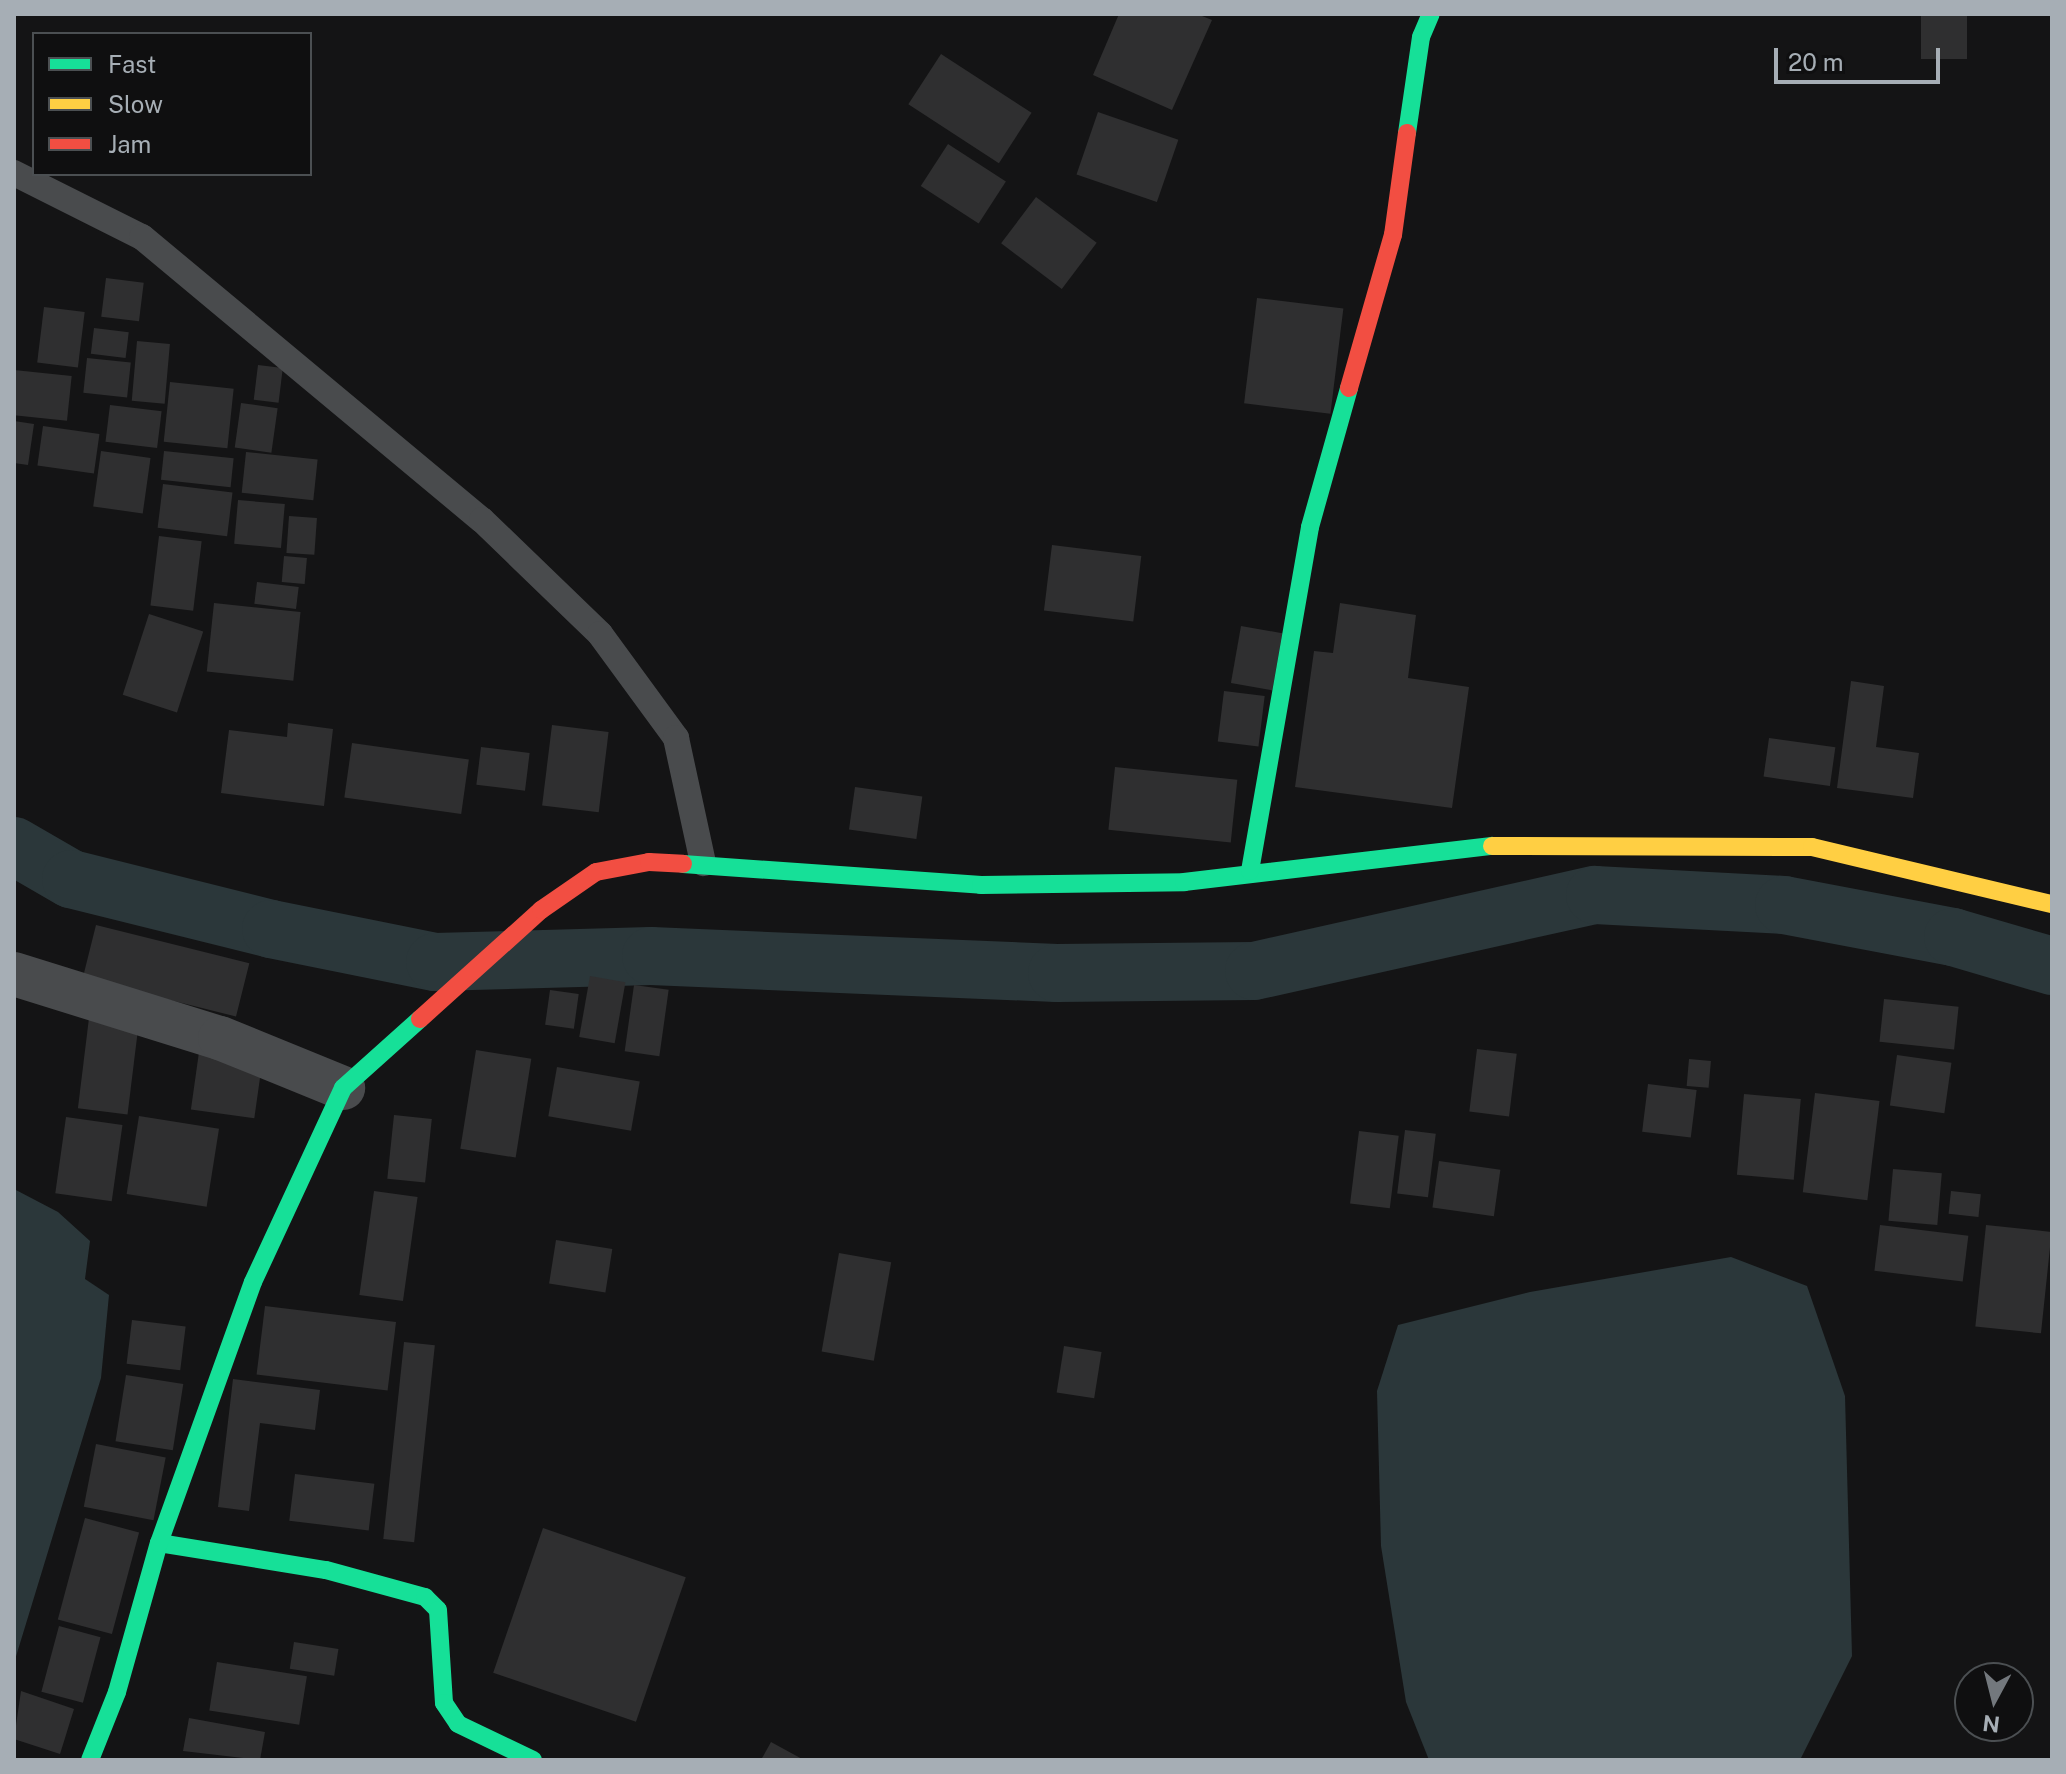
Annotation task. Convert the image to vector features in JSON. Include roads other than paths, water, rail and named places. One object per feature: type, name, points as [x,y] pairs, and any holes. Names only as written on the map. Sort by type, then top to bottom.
[{"type":"main road","points":[[1250,871],[1310,527],[1393,235],[1421,37],[1431,14]]},
{"type":"main road","points":[[90,1760],[117,1692],[159,1543],[253,1282],[350,1080],[541,910],[596,872],[649,862],[703,863],[981,885],[1184,882],[1250,871],[1524,842],[1812,847],[2052,904]]},
{"type":"main road","points":[[159,1543],[326,1570],[425,1597],[438,1610],[444,1703],[458,1724],[533,1760]]},
{"type":"street","points":[[14,974],[350,1080]]},
{"type":"lane","points":[[14,173],[142,237],[482,520],[600,634],[676,738],[703,863]]},
{"type":"waterway","points":[[14,846],[71,879],[271,929],[435,962],[651,956],[1057,973],[1254,971],[1595,895],[1784,905],[1953,937],[2052,966]]}]
